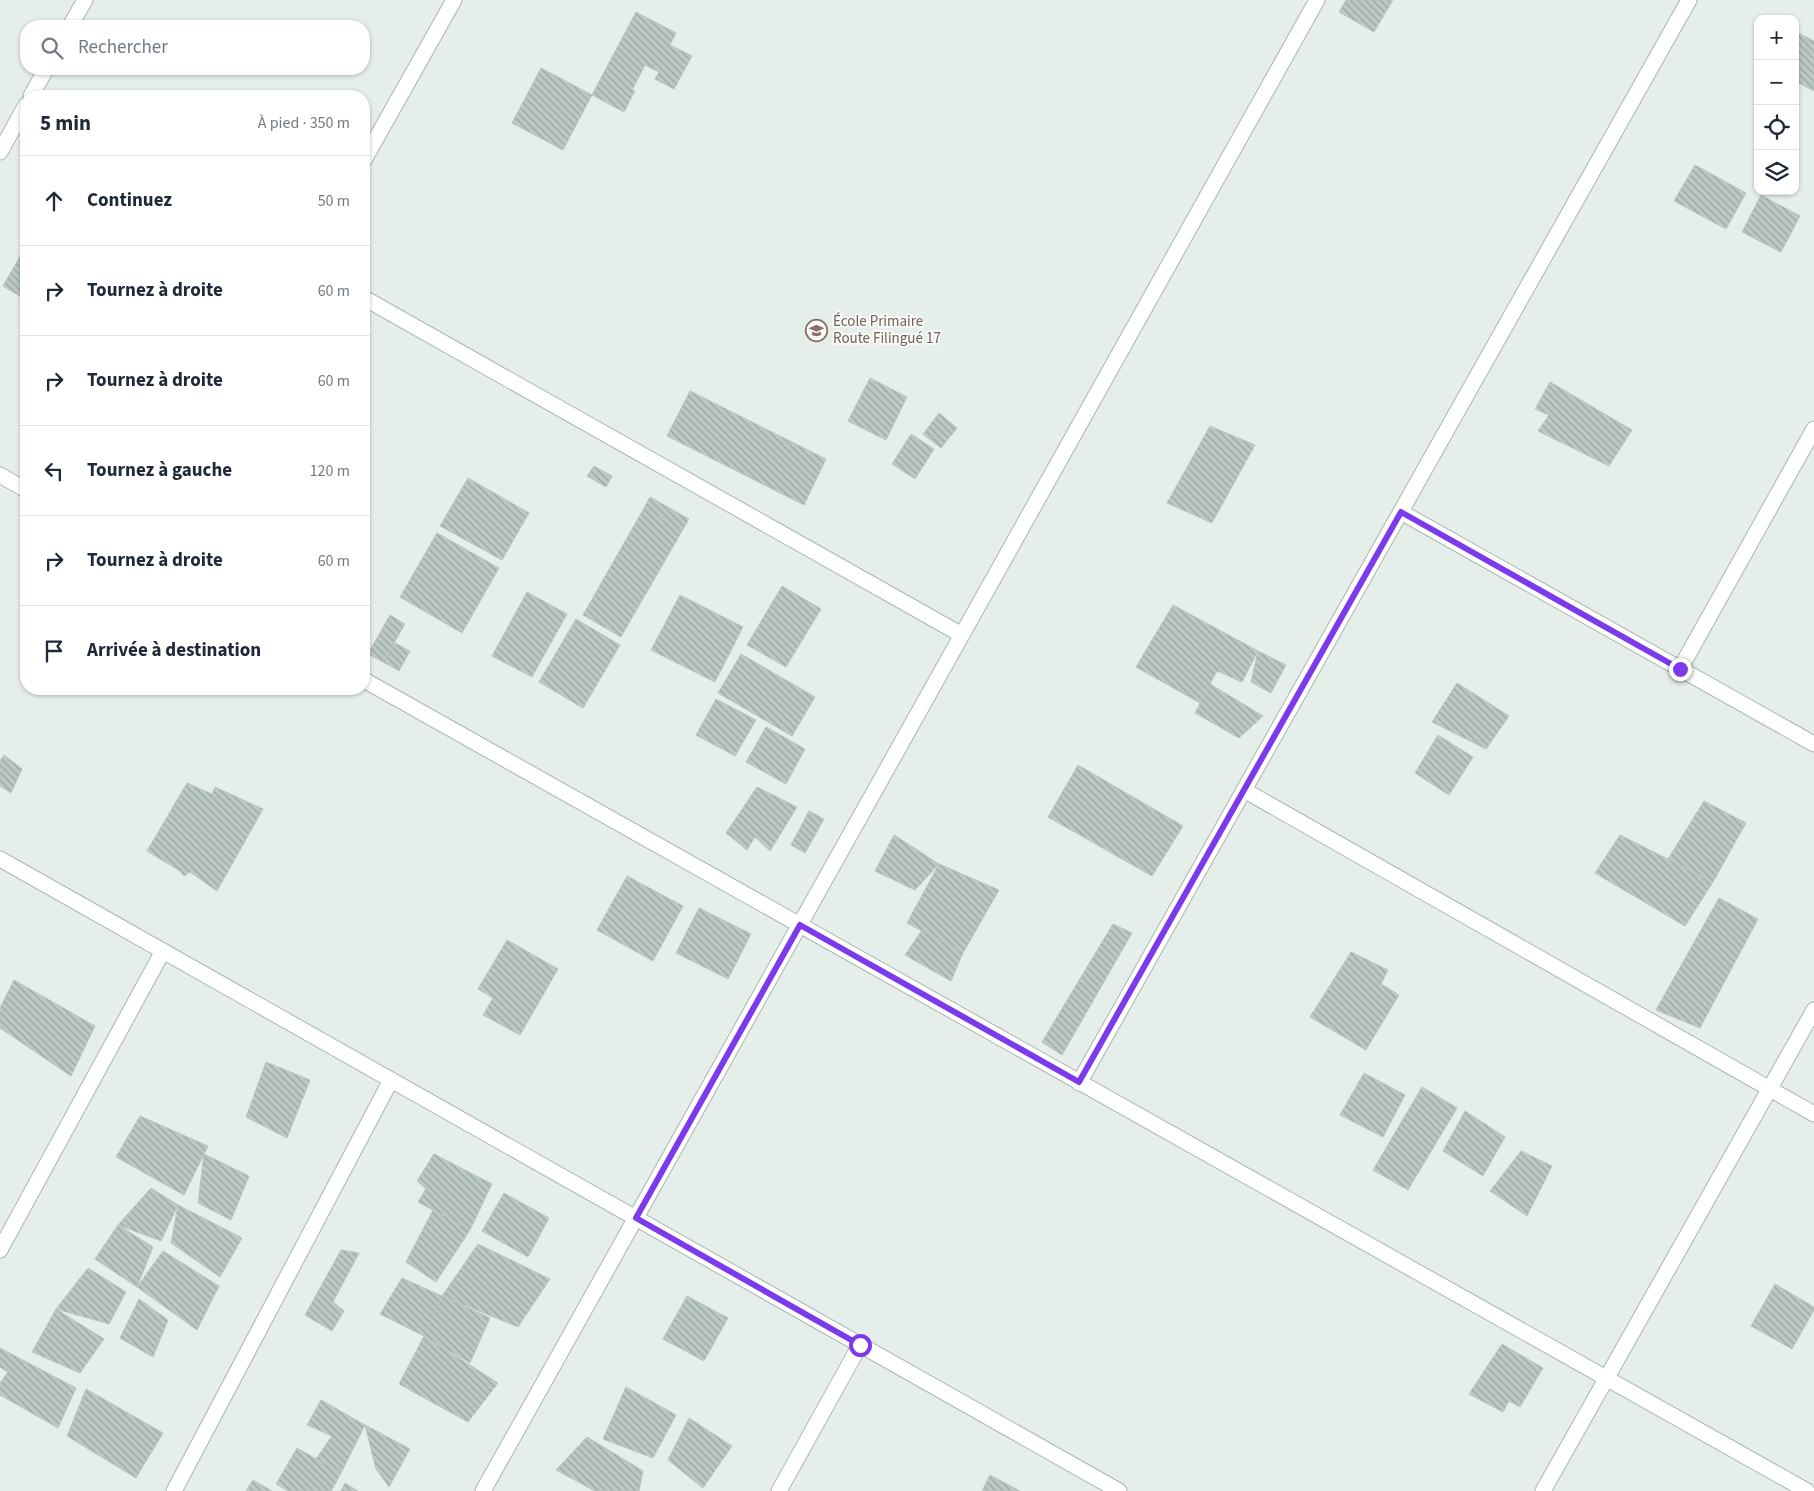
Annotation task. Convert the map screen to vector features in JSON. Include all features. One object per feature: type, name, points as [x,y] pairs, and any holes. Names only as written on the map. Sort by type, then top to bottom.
[{"type":"street","points":[[73,20],[85,0]]},
{"type":"street","points":[[370,149],[454,0]]},
{"type":"street","points":[[483,1491],[1317,0]]},
{"type":"street","points":[[1079,1082],[1688,0]]},
{"type":"street","points":[[35,90],[43,75]]},
{"type":"street","points":[[0,152],[20,116]]},
{"type":"street","points":[[370,301],[962,635]]},
{"type":"street","points":[[1680,669],[1814,429]]},
{"type":"street","points":[[0,475],[20,487]]},
{"type":"street","points":[[1401,512],[1814,744]]},
{"type":"street","points":[[370,683],[1807,1491]]},
{"type":"street","points":[[1244,790],[1814,1114]]},
{"type":"street","points":[[0,859],[1118,1491]]},
{"type":"street","points":[[0,1250],[163,951]]},
{"type":"street","points":[[1543,1491],[1814,1010]]},
{"type":"street","points":[[174,1491],[391,1080]]},
{"type":"street","points":[[779,1491],[860,1345]]},
{"type":"building","points":[[1346,0],[1393,0],[1374,32],[1339,12]]},
{"type":"building","points":[[636,12],[676,33],[670,45],[692,56],[674,89],[655,79],[659,72],[645,65],[632,90],[635,91],[624,112],[592,95]]},
{"type":"building","points":[[1799,34],[1814,41],[1814,91],[1799,83]]},
{"type":"building","points":[[541,68],[592,95],[563,150],[512,123]]},
{"type":"building","points":[[1695,165],[1746,193],[1726,229],[1674,201]]},
{"type":"building","points":[[1761,195],[1800,216],[1781,252],[1742,232]]},
{"type":"building","points":[[20,256],[20,296],[3,286]]},
{"type":"building","points":[[870,378],[907,397],[886,440],[848,421]]},
{"type":"building","points":[[1550,382],[1632,430],[1609,466],[1538,431],[1549,415],[1535,409]]},
{"type":"building","points":[[690,391],[826,459],[804,505],[667,436]]},
{"type":"building","points":[[939,413],[957,428],[941,448],[923,434]]},
{"type":"building","points":[[1210,426],[1255,445],[1212,523],[1167,503]]},
{"type":"building","points":[[911,434],[934,449],[915,479],[892,464]]},
{"type":"building","points":[[594,466],[612,476],[606,487],[587,476]]},
{"type":"building","points":[[468,478],[529,513],[502,560],[440,526]]},
{"type":"building","points":[[650,497],[689,519],[682,531],[644,508]]},
{"type":"building","points":[[644,508],[682,531],[621,637],[583,615]]},
{"type":"building","points":[[437,533],[499,568],[462,633],[400,597]]},
{"type":"building","points":[[782,586],[821,609],[786,667],[747,645]]},
{"type":"building","points":[[527,592],[567,614],[532,677],[492,656]]},
{"type":"building","points":[[680,595],[743,627],[715,682],[651,650]]},
{"type":"building","points":[[1173,605],[1258,651],[1242,682],[1217,671],[1200,703],[1136,667]]},
{"type":"building","points":[[390,615],[405,624],[383,662],[370,655],[370,650]]},
{"type":"building","points":[[576,619],[620,645],[583,708],[539,682]]},
{"type":"building","points":[[395,643],[410,651],[399,671],[383,662]]},
{"type":"building","points":[[1258,651],[1286,665],[1271,693],[1251,682]]},
{"type":"building","points":[[741,654],[815,697],[792,736],[718,693]]},
{"type":"building","points":[[1457,683],[1509,716],[1486,749],[1432,722]]},
{"type":"building","points":[[1210,684],[1263,716],[1239,738],[1195,713]]},
{"type":"building","points":[[716,699],[756,720],[735,756],[696,735]]},
{"type":"building","points":[[766,727],[805,749],[786,784],[746,762]]},
{"type":"building","points":[[1438,735],[1473,757],[1449,795],[1415,773]]},
{"type":"building","points":[[4,755],[22,769],[11,793],[0,786],[0,761]]},
{"type":"building","points":[[1078,765],[1183,826],[1152,876],[1048,817]]},
{"type":"building","points":[[187,783],[212,794],[215,787],[263,809],[217,891],[190,872],[184,876],[180,871],[147,851]]},
{"type":"building","points":[[757,787],[797,807],[770,851],[755,837],[747,850],[726,833]]},
{"type":"building","points":[[1704,801],[1746,823],[1713,882],[1668,859]]},
{"type":"building","points":[[809,811],[824,819],[805,853],[791,845]]},
{"type":"building","points":[[894,835],[939,864],[915,890],[875,871]]},
{"type":"building","points":[[1620,835],[1713,882],[1685,926],[1595,873]]},
{"type":"building","points":[[939,864],[999,890],[963,953],[907,923]]},
{"type":"building","points":[[627,876],[683,906],[653,961],[597,930]]},
{"type":"building","points":[[1719,898],[1758,919],[1700,1028],[1656,1010]]},
{"type":"building","points":[[699,908],[751,934],[728,979],[676,953]]},
{"type":"building","points":[[1113,924],[1132,933],[1062,1055],[1042,1042]]},
{"type":"building","points":[[922,930],[963,953],[951,981],[905,955]]},
{"type":"building","points":[[507,940],[558,969],[520,1035],[483,1015],[493,998],[478,989]]},
{"type":"building","points":[[1351,952],[1388,970],[1381,984],[1399,995],[1366,1050],[1310,1017]]},
{"type":"building","points":[[14,980],[95,1026],[71,1076],[0,1028],[0,1008]]},
{"type":"building","points":[[266,1062],[310,1080],[287,1138],[246,1117]]},
{"type":"building","points":[[1364,1073],[1405,1095],[1383,1137],[1340,1115]]},
{"type":"building","points":[[1422,1087],[1457,1108],[1408,1190],[1373,1170]]},
{"type":"building","points":[[1465,1111],[1505,1137],[1483,1176],[1443,1151]]},
{"type":"building","points":[[140,1116],[208,1146],[184,1195],[116,1157]]},
{"type":"building","points":[[1521,1151],[1552,1166],[1527,1216],[1490,1191]]},
{"type":"building","points":[[204,1154],[249,1176],[231,1220],[198,1203]]},
{"type":"building","points":[[434,1154],[492,1184],[470,1230],[418,1202],[426,1189],[417,1181]]},
{"type":"building","points":[[151,1188],[178,1205],[161,1241],[118,1225]]},
{"type":"building","points":[[504,1193],[549,1218],[528,1257],[482,1231]]},
{"type":"building","points":[[178,1205],[242,1238],[220,1277],[171,1243]]},
{"type":"building","points":[[433,1210],[470,1230],[436,1282],[406,1262]]},
{"type":"building","points":[[118,1225],[153,1247],[137,1287],[95,1259]]},
{"type":"building","points":[[478,1244],[550,1279],[518,1327],[442,1296]]},
{"type":"building","points":[[341,1250],[359,1253],[333,1302],[344,1311],[332,1331],[305,1315]]},
{"type":"building","points":[[163,1251],[219,1286],[197,1330],[137,1287]]},
{"type":"building","points":[[88,1268],[126,1292],[109,1324],[56,1309]]},
{"type":"building","points":[[402,1278],[442,1296],[424,1336],[380,1314]]},
{"type":"building","points":[[1775,1284],[1814,1307],[1792,1349],[1751,1326]]},
{"type":"building","points":[[442,1296],[490,1318],[470,1363],[424,1336]]},
{"type":"building","points":[[687,1296],[728,1318],[704,1361],[663,1339]]},
{"type":"building","points":[[139,1299],[168,1320],[153,1357],[120,1338]]},
{"type":"building","points":[[56,1309],[104,1339],[80,1373],[32,1352]]},
{"type":"building","points":[[424,1336],[498,1383],[468,1422],[399,1384]]},
{"type":"building","points":[[1502,1344],[1543,1368],[1520,1407],[1509,1401],[1503,1412],[1469,1394]]},
{"type":"building","points":[[0,1348],[76,1388],[58,1428],[0,1395],[0,1383],[8,1372],[0,1367]]},
{"type":"building","points":[[626,1387],[676,1415],[653,1458],[603,1439]]},
{"type":"building","points":[[86,1389],[163,1433],[136,1478],[67,1436]]},
{"type":"building","points":[[321,1400],[365,1425],[341,1473],[316,1459],[332,1436],[307,1425]]},
{"type":"building","points":[[689,1418],[732,1446],[703,1488],[668,1460]]},
{"type":"building","points":[[365,1425],[410,1449],[389,1487],[376,1469]]},
{"type":"building","points":[[587,1437],[643,1471],[639,1491],[595,1491],[556,1470]]},
{"type":"building","points":[[297,1448],[341,1473],[331,1491],[288,1491],[276,1484]]},
{"type":"building","points":[[990,1475],[1020,1491],[982,1491]]},
{"type":"building","points":[[253,1480],[272,1491],[246,1491]]},
{"type":"building","points":[[345,1483],[358,1491],[341,1491]]},
{"type":"place","name":"École Primaire Route Filingué 17","points":[[817,330]]},
{"type":"route","points":[[860,1345],[636,1218],[800,925],[1079,1082],[1401,512],[1680,669]]}]
